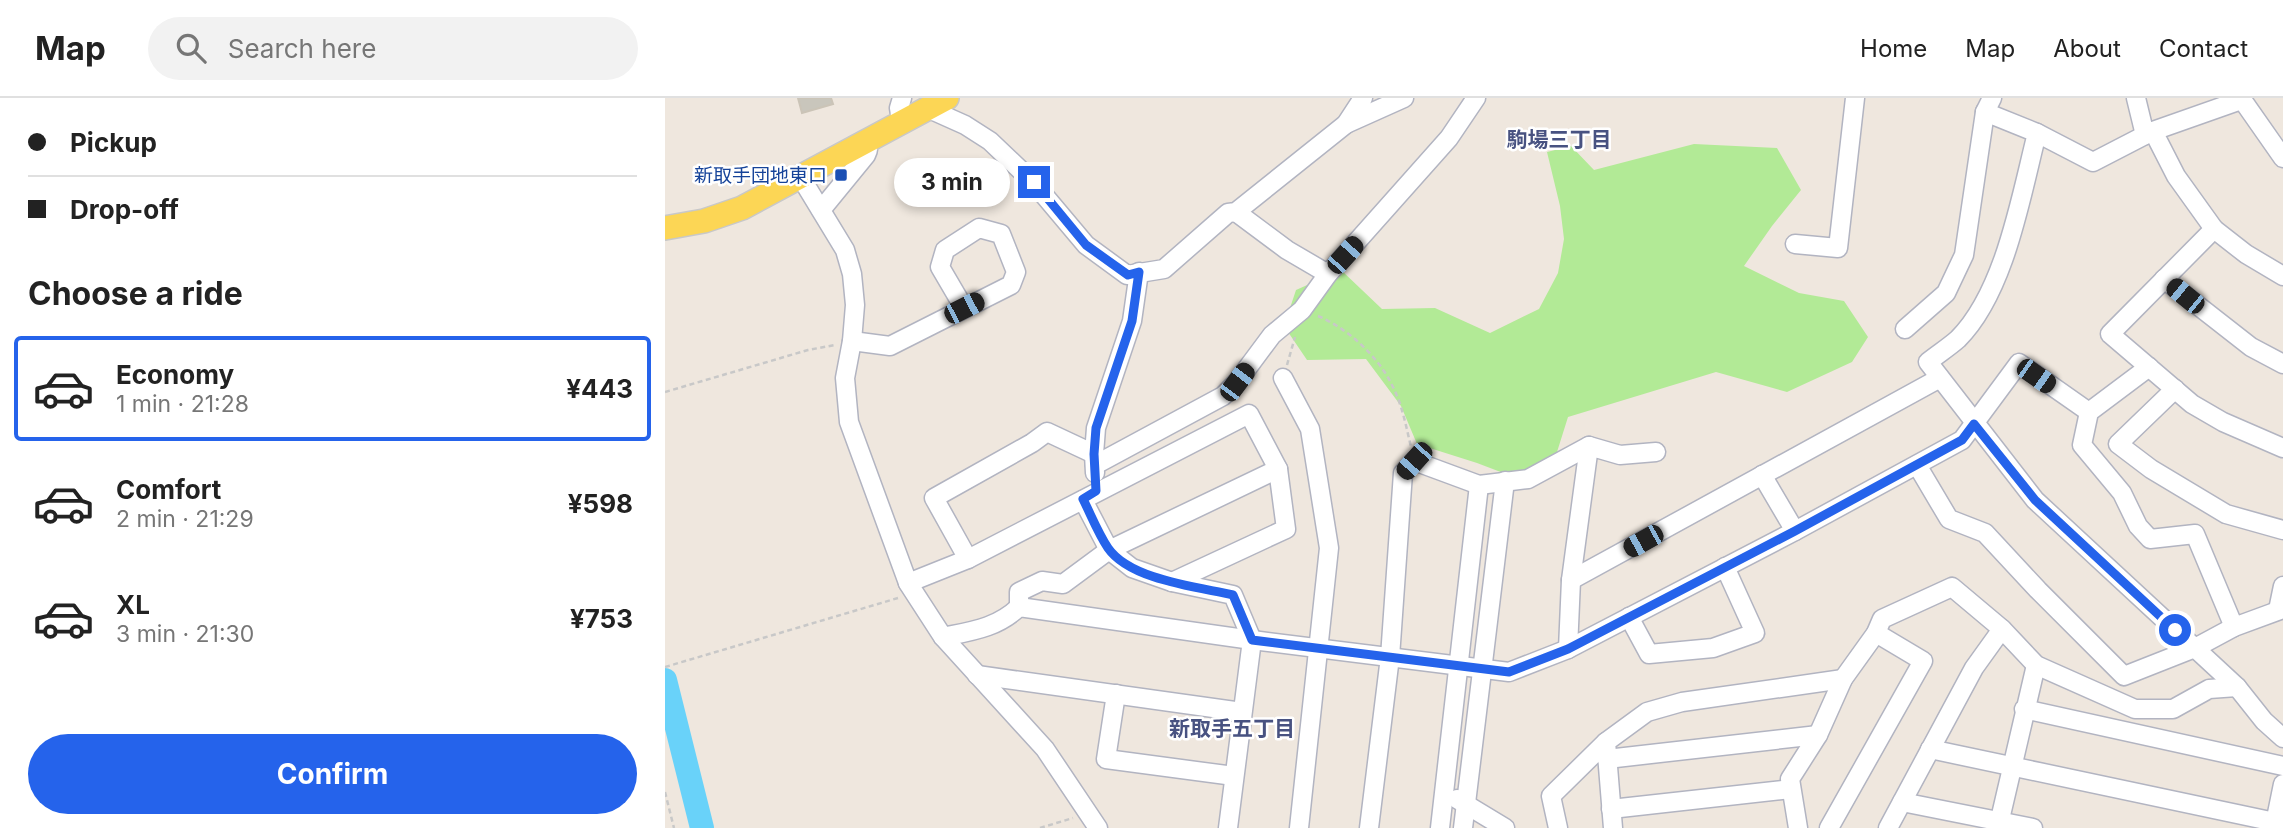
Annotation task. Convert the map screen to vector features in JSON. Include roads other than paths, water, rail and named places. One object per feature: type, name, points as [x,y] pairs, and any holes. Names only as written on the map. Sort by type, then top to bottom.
[{"type":"main road","points":[[665,228],[722,216],[741,208],[865,140],[901,109],[937,103]]},
{"type":"street","points":[[1346,124],[1363,98]]},
{"type":"street","points":[[937,103],[990,141],[1034,182],[1086,245],[1128,275],[1164,268],[1228,213],[1236,212],[1346,124],[1404,98]]},
{"type":"street","points":[[1094,459],[1223,396],[1237,382],[1272,335],[1302,310],[1328,274],[1449,138],[1476,98]]},
{"type":"street","points":[[1795,244],[1838,248],[1855,98]]},
{"type":"street","points":[[2136,98],[2149,133],[2214,229],[2246,254],[2283,276]]},
{"type":"street","points":[[2190,98],[2196,116]]},
{"type":"street","points":[[1905,329],[1946,293],[1964,255],[1989,105],[2093,162],[2149,133],[2241,99],[2283,158]]},
{"type":"street","points":[[2038,133],[2006,254],[1981,307],[1958,338],[1928,362],[2035,500],[2237,687],[2264,721],[2283,738]]},
{"type":"street","points":[[821,210],[866,155],[868,150],[865,140]]},
{"type":"street","points":[[800,176],[845,250],[852,274],[855,305],[845,378],[849,422],[911,587],[943,637],[1045,749],[1093,821]]},
{"type":"street","points":[[1236,212],[1287,250],[1328,274]]},
{"type":"street","points":[[852,341],[890,346],[1011,285],[1016,272],[1001,234],[979,228],[946,250],[940,267],[964,308]]},
{"type":"street","points":[[2214,229],[2110,334],[2192,404],[2223,422],[2283,448]]},
{"type":"street","points":[[1139,272],[1132,321],[1096,428],[1090,495],[1109,550],[1132,568],[1172,582],[1233,595],[1252,640],[1229,828]]},
{"type":"street","points":[[2164,279],[2251,347],[2283,364]]},
{"type":"street","points":[[1019,607],[1509,672],[1568,649],[1795,531],[1962,440],[2019,363],[2089,412]]},
{"type":"street","points":[[2149,367],[2089,412],[2082,445],[2122,493],[2138,526],[2150,539],[2195,534],[2234,627]]},
{"type":"street","points":[[1283,378],[1310,429],[1329,548],[1299,828]]},
{"type":"street","points":[[1571,580],[1940,378]]},
{"type":"street","points":[[2175,389],[2118,444],[2151,469],[2226,514],[2283,530]]},
{"type":"street","points":[[911,587],[1249,414],[1278,468],[1286,529],[1172,582]]},
{"type":"street","points":[[968,559],[933,498],[1047,432],[1094,459]]},
{"type":"street","points":[[1369,828],[1390,657],[1403,473],[1414,461],[1479,485],[1528,478],[1589,446],[1620,455],[1656,452]]},
{"type":"street","points":[[1568,649],[1571,580],[1589,446]]},
{"type":"street","points":[[1917,465],[1949,519],[1985,533],[2124,676],[2195,649],[2234,627],[2281,609],[2283,586]]},
{"type":"street","points":[[943,637],[989,628],[1006,620],[1019,607],[1019,592],[1042,582],[1063,584],[1109,550],[1278,468]]},
{"type":"street","points":[[1762,475],[1795,531]]},
{"type":"street","points":[[1463,828],[1505,481]]},
{"type":"street","points":[[1440,828],[1479,485]]},
{"type":"street","points":[[1629,617],[1649,654],[1713,648],[1755,633],[1725,567]]},
{"type":"street","points":[[1798,828],[1790,779],[1818,735],[1843,679],[1876,634],[1882,619],[1952,587],[2002,629],[2036,665],[2135,709],[2173,709],[2209,690],[2237,687]]},
{"type":"street","points":[[1888,828],[1974,668],[2002,629]]},
{"type":"street","points":[[1829,828],[1923,661],[1876,634]]},
{"type":"street","points":[[1998,825],[2036,665]]},
{"type":"street","points":[[977,675],[1242,712]]},
{"type":"street","points":[[1557,828],[1551,796],[1647,712],[1682,702],[1843,679]]},
{"type":"street","points":[[1116,694],[1107,759],[1234,776]]},
{"type":"street","points":[[2024,709],[2283,766]]},
{"type":"street","points":[[1606,750],[1818,735]]},
{"type":"street","points":[[1930,749],[2275,825],[2283,784]]},
{"type":"street","points":[[1606,750],[1613,828]]},
{"type":"street","points":[[1611,809],[1791,789]]},
{"type":"street","points":[[1444,791],[1505,828]]},
{"type":"street","points":[[1902,802],[1998,825],[2033,828]]},
{"type":"waterway","points":[[665,680],[702,828]]},
{"type":"place","name":"新取手団地東口","points":[[841,175]]},
{"type":"district","name":"駒場三丁目","points":[[1559,140]]},
{"type":"district","name":"新取手五丁目","points":[[1232,729]]}]
